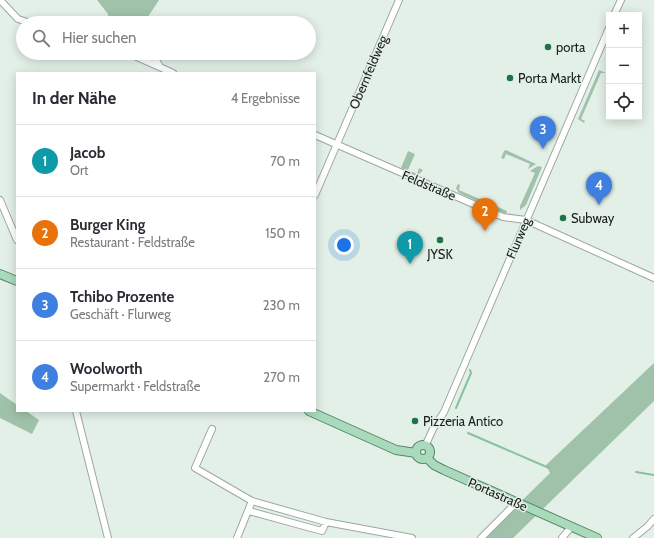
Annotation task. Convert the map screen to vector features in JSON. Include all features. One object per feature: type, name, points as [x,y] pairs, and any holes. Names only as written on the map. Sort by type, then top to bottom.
[{"type":"main road","points":[[0,274],[16,281]]},
{"type":"main road","points":[[311,412],[396,450],[416,453],[419,458],[427,458],[430,452],[425,446],[418,447],[416,453]]},
{"type":"main road","name":"Portastraße","points":[[427,458],[434,465],[444,470],[597,538]]},
{"type":"street","points":[[0,0],[16,17]]},
{"type":"street","name":"Obernfeldweg","points":[[316,193],[399,0]]},
{"type":"street","points":[[615,12],[621,0]]},
{"type":"street","name":"Flurweg","points":[[425,446],[434,427],[444,412],[606,35]]},
{"type":"street","points":[[144,60],[171,72]]},
{"type":"street","points":[[156,60],[160,67]]},
{"type":"street","name":"Feldstraße","points":[[316,135],[503,217],[526,220],[654,278]]},
{"type":"street","points":[[0,200],[16,238]]},
{"type":"street","points":[[76,412],[108,538]]},
{"type":"street","points":[[212,429],[195,468],[252,501],[326,522],[412,538]]},
{"type":"street","points":[[237,538],[252,501]]},
{"type":"street","points":[[481,538],[517,502]]},
{"type":"street","points":[[249,511],[322,531],[326,522]]},
{"type":"street","points":[[633,538],[654,519]]},
{"type":"street","points":[[562,538],[572,526]]},
{"type":"green space","points":[[97,0],[159,0],[149,16],[108,16]]},
{"type":"green space","points":[[599,70],[606,73],[601,73],[581,119],[585,121],[584,123],[578,119]]},
{"type":"green space","points":[[506,150],[536,164],[528,169],[530,164],[506,154],[504,159],[501,158]]},
{"type":"green space","points":[[408,151],[415,154],[408,170],[417,174],[413,174],[401,168]]},
{"type":"green space","points":[[538,166],[542,167],[526,205],[520,210],[520,206],[535,173],[530,171]]},
{"type":"green space","points":[[419,168],[423,170],[421,173],[417,174]]},
{"type":"green space","points":[[458,184],[460,185],[459,190],[507,211],[506,214],[459,193],[456,188]]},
{"type":"green space","points":[[654,363],[654,401],[513,538],[484,538],[550,473],[546,465]]},
{"type":"green space","points":[[0,393],[16,404],[16,412],[27,412],[39,420],[32,434],[0,418]]},
{"type":"waterway","points":[[456,408],[471,373],[470,370]]},
{"type":"waterway","points":[[468,433],[549,468]]},
{"type":"waterway","points":[[636,472],[654,475]]},
{"type":"place","name":"porta","points":[[548,47]]},
{"type":"place","name":"Porta Markt","points":[[510,78]]},
{"type":"place","name":"Tchibo Prozente","points":[[543,149]]},
{"type":"place","name":"Woolworth","points":[[599,205]]},
{"type":"place","name":"Subway","points":[[563,218]]},
{"type":"place","name":"Burger King","points":[[485,231]]},
{"type":"place","name":"JYSK","points":[[440,240]]},
{"type":"place","name":"Jacob","points":[[410,264]]},
{"type":"place","name":"Pizzeria Antico","points":[[415,421]]}]
